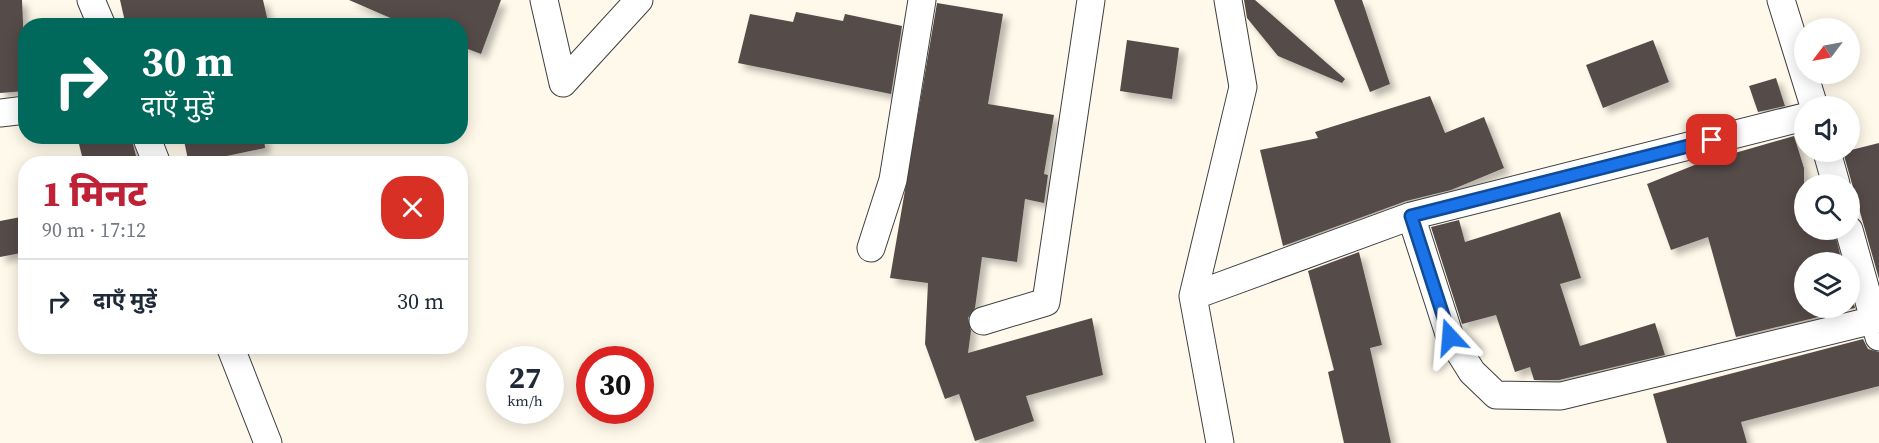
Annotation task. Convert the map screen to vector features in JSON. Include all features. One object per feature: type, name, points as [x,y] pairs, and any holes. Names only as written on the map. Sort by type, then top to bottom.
[{"type":"street","points":[[91,0],[99,18]]},
{"type":"street","points":[[544,0],[563,83],[639,0]]},
{"type":"street","points":[[871,248],[893,180],[922,0]]},
{"type":"street","points":[[983,321],[1046,302],[1091,0]]},
{"type":"street","points":[[1220,443],[1193,296],[1243,87],[1228,0]]},
{"type":"street","points":[[1781,0],[1811,96]]},
{"type":"street","points":[[0,113],[18,111]]},
{"type":"street","points":[[1193,296],[1411,216],[1794,120]]},
{"type":"street","points":[[1411,216],[1450,337],[1472,372],[1496,395],[1561,396],[1877,329],[1852,240]]},
{"type":"street","points":[[233,354],[268,443]]},
{"type":"building","points":[[0,0],[22,0],[23,18],[18,18],[18,92],[0,93]]},
{"type":"building","points":[[120,0],[263,0],[267,18],[124,18]]},
{"type":"building","points":[[349,0],[501,0],[481,54],[468,49],[468,18],[391,18]]},
{"type":"building","points":[[1244,0],[1255,0],[1345,79],[1342,83],[1278,56],[1247,18]]},
{"type":"building","points":[[1334,0],[1362,0],[1390,84],[1370,92]]},
{"type":"building","points":[[937,3],[1003,14],[988,104],[1054,115],[1044,174],[1048,175],[1044,203],[1025,199],[1017,262],[982,257],[975,308],[968,318],[971,331],[968,353],[1092,318],[1103,375],[1026,396],[1034,421],[975,441],[959,394],[945,399],[925,344],[928,283],[890,278]]},
{"type":"building","points":[[796,12],[843,21],[845,14],[902,26],[891,94],[738,63],[750,14],[793,22]]},
{"type":"building","points":[[1127,40],[1179,48],[1172,99],[1120,91]]},
{"type":"building","points":[[1653,40],[1669,82],[1603,108],[1586,65]]},
{"type":"building","points":[[1776,78],[1785,106],[1758,112],[1749,86]]},
{"type":"building","points":[[1430,96],[1445,133],[1484,117],[1504,168],[1451,190],[1406,201],[1283,246],[1260,150],[1318,138],[1315,132]]},
{"type":"building","points":[[1794,136],[1794,162],[1802,162],[1804,174],[1794,174],[1794,240],[1836,240],[1840,252],[1794,252],[1794,318],[1814,318],[1736,337],[1708,237],[1671,250],[1647,184],[1697,164]]},
{"type":"building","points":[[1879,143],[1879,279],[1860,212],[1860,174],[1849,174],[1846,162],[1860,162],[1860,148]]},
{"type":"building","points":[[79,144],[133,144],[136,156],[82,156]]},
{"type":"building","points":[[185,144],[265,144],[265,148],[227,156],[187,156]]},
{"type":"building","points":[[1560,212],[1581,278],[1560,284],[1580,346],[1655,323],[1665,355],[1559,380],[1534,380],[1530,367],[1515,372],[1496,315],[1462,324],[1431,227],[1459,220],[1465,242]]},
{"type":"building","points":[[18,218],[18,254],[0,257],[0,221]]},
{"type":"building","points":[[1359,252],[1382,345],[1370,348],[1391,443],[1344,443],[1328,372],[1334,370],[1308,271]]},
{"type":"building","points":[[1863,339],[1868,349],[1879,352],[1879,386],[1741,422],[1747,443],[1667,443],[1653,394]]},
{"type":"route","points":[[1450,337],[1411,216],[1712,140]]}]
